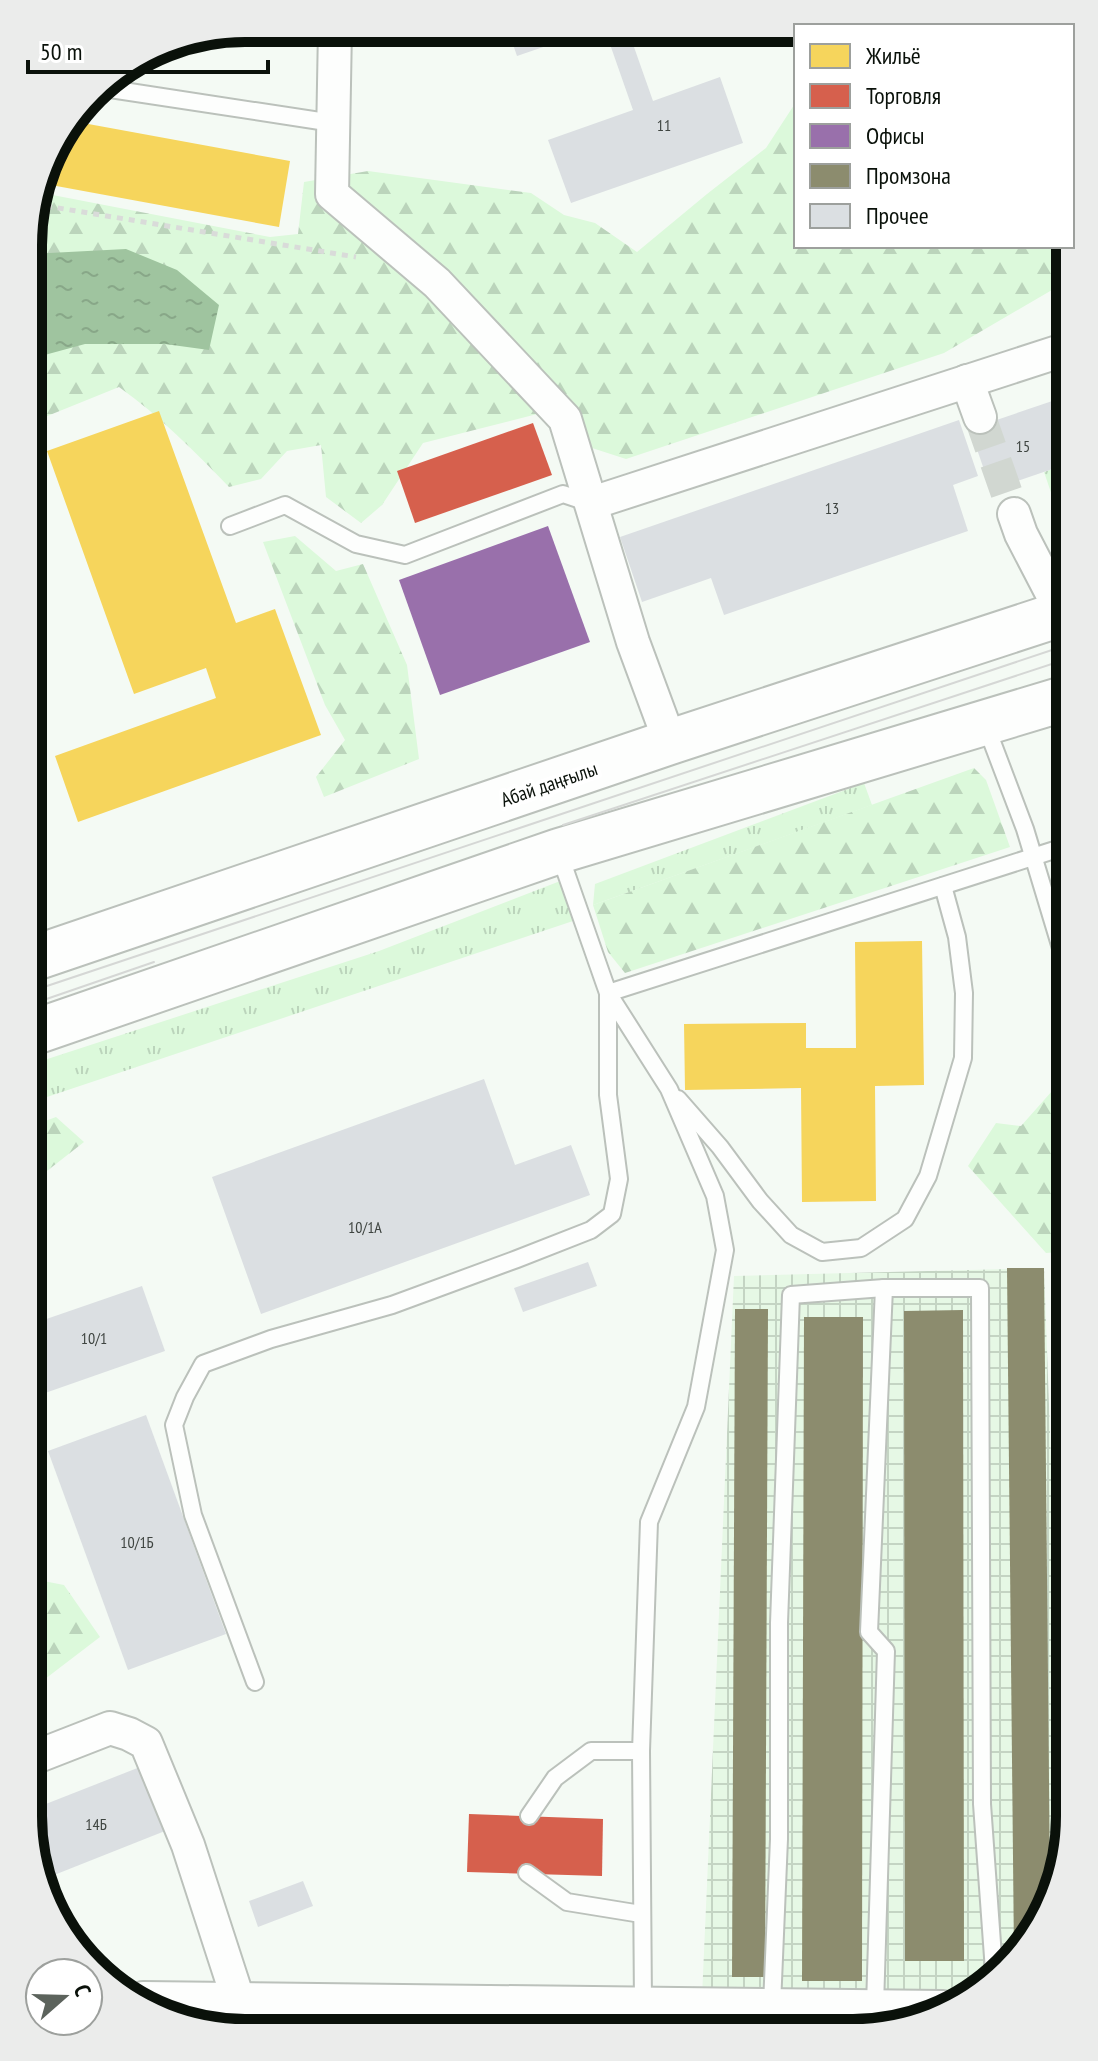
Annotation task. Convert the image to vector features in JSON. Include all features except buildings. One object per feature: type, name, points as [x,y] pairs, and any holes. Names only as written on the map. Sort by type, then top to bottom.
[{"type":"main road","name":"Абай даңғылы","points":[[42,956],[670,742],[1056,615]]},
{"type":"main road","points":[[42,1030],[559,851],[1056,701]]},
{"type":"street","points":[[335,42],[332,194],[437,283],[565,419],[633,642],[670,742]]},
{"type":"street","points":[[592,503],[1056,352]]},
{"type":"street","points":[[967,381],[980,417]]},
{"type":"street","points":[[1014,514],[1021,534],[1056,595]]},
{"type":"street","points":[[42,1755],[110,1728],[146,1743],[246,1999]]},
{"type":"street","points":[[157,1999],[246,1999],[440,2016],[643,2003],[921,2007]]},
{"type":"lane","points":[[114,90],[333,123]]},
{"type":"lane","points":[[230,526],[285,505],[356,544],[405,555],[563,494],[592,503]]},
{"type":"lane","points":[[985,723],[1025,829],[1056,932]]},
{"type":"lane","points":[[608,993],[1056,850]]},
{"type":"lane","points":[[559,851],[608,993],[669,1089],[791,1235],[822,1252],[861,1248],[905,1219],[928,1176],[963,1058],[964,993],[957,937],[943,886]]},
{"type":"lane","points":[[255,1682],[193,1515],[174,1425],[185,1397],[203,1364],[271,1339],[392,1305],[591,1230],[612,1214],[619,1179],[608,1095],[608,993]]},
{"type":"lane","points":[[643,2003],[641,1751],[649,1522],[696,1407],[725,1250],[715,1196],[669,1089]]},
{"type":"lane","points":[[772,2005],[779,1839],[779,1623],[791,1295],[884,1288],[980,1288],[982,1804],[993,1963]]},
{"type":"lane","points":[[875,2006],[886,1651],[869,1632],[884,1288]]},
{"type":"lane","points":[[529,1816],[555,1778],[591,1751],[641,1751]]},
{"type":"lane","points":[[527,1873],[567,1902],[641,1914]]},
{"type":"lane","points":[[246,1999],[258,2019]]},
{"type":"path","points":[[46,206],[350,258],[403,254]]},
{"type":"shaded area","points":[[1044,1268],[1056,1596],[1056,1829],[1045,1881],[1029,1918],[997,1960],[947,1996],[702,1997],[734,1276]]},
{"type":"green space","points":[[794,105],[794,248],[1056,248],[1056,286],[944,353],[626,459],[592,448],[545,412],[423,443],[382,505],[361,523],[326,497],[321,445],[287,451],[261,479],[229,487],[163,422],[119,387],[42,418],[42,245],[49,194],[270,237],[298,234],[304,182],[368,171],[531,193],[564,215],[595,223],[637,252],[766,148]]},
{"type":"green space","points":[[1056,468],[1056,507],[1044,472]]},
{"type":"green space","points":[[295,536],[336,571],[363,564],[407,665],[419,759],[324,797],[316,777],[345,740],[325,705],[263,542]]},
{"type":"green space","points":[[974,768],[986,780],[1010,847],[625,973],[608,952],[593,905]]},
{"type":"green space","points":[[864,783],[872,805],[593,905],[595,884]]},
{"type":"green space","points":[[568,878],[582,918],[42,1099],[42,1061],[379,951]]},
{"type":"green space","points":[[1056,1087],[1056,1252],[1046,1253],[968,1166],[996,1123],[1021,1126]]},
{"type":"green space","points":[[56,1117],[84,1142],[42,1175],[42,1122]]},
{"type":"green space","points":[[42,1581],[64,1585],[100,1637],[45,1679],[42,1675]]},
{"type":"water","points":[[126,249],[177,270],[219,305],[209,350],[165,344],[85,344],[42,356],[42,253]]},
{"type":"tunnel","points":[[980,417],[1014,514]]},
{"type":"tram line","points":[[42,988],[1056,649]]},
{"type":"tram line","points":[[563,825],[1056,663]]},
{"type":"tram line","points":[[42,1001],[154,962]]}]
